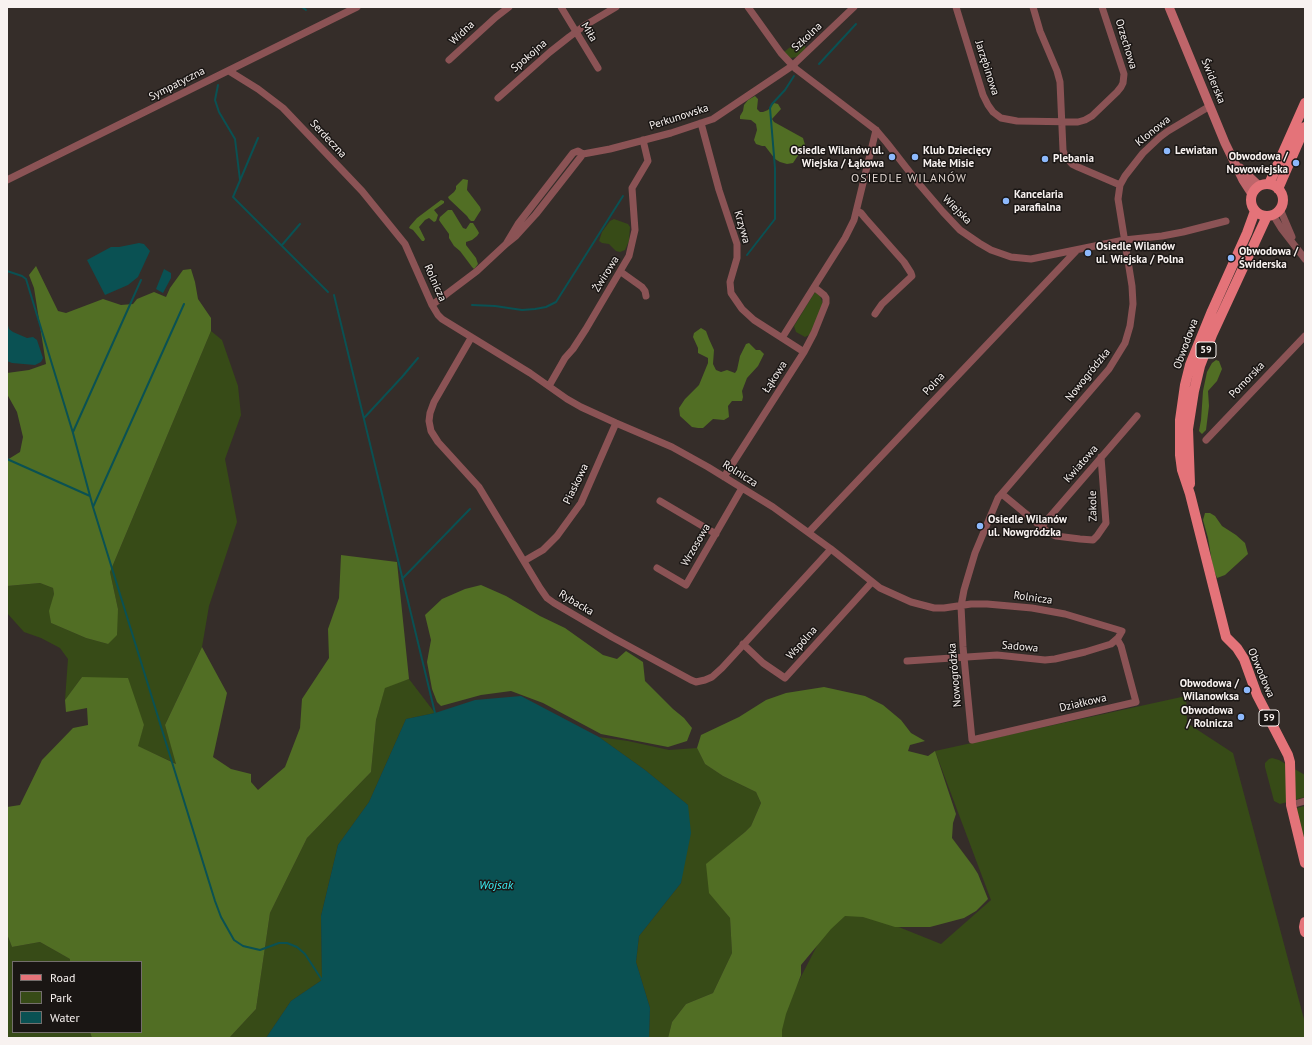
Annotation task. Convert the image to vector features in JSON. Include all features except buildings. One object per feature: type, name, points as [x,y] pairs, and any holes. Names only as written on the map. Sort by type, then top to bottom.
[{"type":"main road","points":[[1274,186],[1305,103]]},
{"type":"main road","points":[[1274,186],[1305,127]]},
{"type":"main road","points":[[1256,190],[1264,184],[1274,186]]},
{"type":"main road","name":"Obwodowa","points":[[1190,494],[1188,429],[1194,391],[1200,366],[1212,335],[1273,213],[1282,204],[1282,193],[1274,186]]},
{"type":"main road","name":"Obwodowa","points":[[1256,190],[1251,203],[1255,210],[1247,233],[1190,365],[1185,385],[1180,420],[1182,470],[1190,494],[1226,637],[1237,648],[1244,659],[1257,695],[1288,755],[1290,767],[1291,805],[1305,863]]},
{"type":"main road","points":[[1255,210],[1261,214],[1273,213]]},
{"type":"main road","points":[[1305,922],[1305,932]]},
{"type":"street","name":"Sympatyczna","points":[[7,180],[357,7]]},
{"type":"street","name":"Widna","points":[[449,60],[509,7]]},
{"type":"street","name":"Miła","points":[[561,7],[598,68]]},
{"type":"street","name":"Spokojna","points":[[498,98],[550,52],[576,32],[616,7]]},
{"type":"street","name":"Wiejska","points":[[748,7],[792,66],[876,130],[919,184],[960,230],[979,243],[1002,255],[1026,259],[1038,258],[1124,240],[1183,232],[1226,221]]},
{"type":"street","name":"Szkolna","points":[[792,66],[854,7]]},
{"type":"street","name":"Jarzębinowa","points":[[956,7],[983,95],[991,109],[999,116],[1009,120],[1062,121]]},
{"type":"street","points":[[1033,7],[1042,37],[1059,76],[1061,90],[1063,150],[1068,160],[1078,167],[1120,185]]},
{"type":"street","name":"Orzechowa","points":[[1062,121],[1078,122],[1088,119],[1121,88],[1123,83],[1124,74],[1102,7]]},
{"type":"street","name":"Świderska","points":[[1170,7],[1225,142],[1236,164],[1256,190]]},
{"type":"street","name":"Perkunowska","points":[[432,305],[477,271],[506,244],[516,228],[575,151],[583,154],[610,149],[701,123],[719,115],[792,66]]},
{"type":"street","name":"Serdeczna","points":[[229,71],[258,89],[283,108],[362,191],[400,236]]},
{"type":"street","name":"Klonowa","points":[[1120,185],[1130,169],[1152,144],[1168,131],[1210,106]]},
{"type":"street","name":"Krzywa","points":[[701,123],[719,190],[737,244],[737,258],[730,282],[732,293],[737,303],[749,316],[804,352]]},
{"type":"street","points":[[782,338],[845,238],[854,220],[876,130]]},
{"type":"street","name":"Żwirowa","points":[[549,386],[621,272],[629,256],[635,230],[632,188],[648,161],[643,140]]},
{"type":"street","name":"Nowogródzka","points":[[972,740],[964,658],[961,606],[964,590],[975,553],[995,504],[1109,369],[1125,343],[1130,326],[1133,304],[1132,286],[1118,199],[1120,185]]},
{"type":"street","points":[[857,211],[904,262],[912,276],[882,304],[875,314]]},
{"type":"street","points":[[1273,213],[1281,228],[1305,259]]},
{"type":"street","name":"Rolnicza","points":[[400,236],[410,254],[432,305],[442,319],[517,365],[581,407],[672,447],[724,477],[773,507],[809,532],[872,582],[889,592],[917,604],[934,608],[970,604],[998,604],[1053,611],[1122,631],[1117,639]]},
{"type":"street","name":"Polna","points":[[809,532],[1076,250]]},
{"type":"street","points":[[621,272],[642,287],[646,296]]},
{"type":"street","name":"Łąkowa","points":[[724,477],[804,352],[814,333],[826,302],[826,298],[814,287]]},
{"type":"street","name":"Pomorska","points":[[1206,440],[1305,336]]},
{"type":"street","name":"Rybacka","points":[[471,338],[434,402],[429,421],[431,431],[438,442],[480,488],[547,598],[612,637],[691,680],[696,682],[712,677],[831,549]]},
{"type":"street","name":"Kwiatowa","points":[[1041,526],[1137,416]]},
{"type":"street","name":"Piaskowa","points":[[524,561],[543,550],[558,536],[581,503],[616,423]]},
{"type":"street","name":"Zakole","points":[[1002,494],[1049,534],[1093,540],[1106,524],[1101,457]]},
{"type":"street","name":"Wrzosowa","points":[[657,568],[686,585],[742,488]]},
{"type":"street","points":[[660,501],[716,534]]},
{"type":"street","name":"Wspólna","points":[[743,644],[763,663],[785,678],[872,582]]},
{"type":"street","name":"Sadowa","points":[[907,661],[997,655],[1045,660],[1055,659],[1111,644],[1117,639]]},
{"type":"street","name":"Działkowa","points":[[972,740],[1136,702],[1121,646],[1117,639]]},
{"type":"street","points":[[1291,805],[1305,801]]},
{"type":"green space","points":[[799,40],[806,49],[797,57],[790,58],[784,52]]},
{"type":"green space","points":[[755,96],[758,99],[757,109],[760,112],[768,110],[774,103],[778,104],[781,109],[772,119],[774,122],[803,138],[805,145],[793,163],[787,164],[780,162],[775,159],[765,146],[756,144],[754,140],[757,130],[756,124],[751,120],[740,119],[744,105],[748,100]]},
{"type":"green space","points":[[463,179],[468,180],[467,190],[481,210],[474,221],[471,221],[448,197],[454,192],[456,186]]},
{"type":"green space","points":[[441,200],[444,201],[444,203],[434,210],[438,215],[436,221],[434,222],[429,218],[419,227],[425,239],[422,241],[413,230],[409,228],[417,218]]},
{"type":"green space","points":[[448,210],[452,210],[463,228],[466,229],[470,223],[473,223],[479,233],[472,240],[466,242],[466,245],[476,258],[478,264],[474,269],[460,251],[454,246],[449,238],[449,234],[439,220],[440,217]]},
{"type":"green space","points":[[614,219],[628,224],[630,227],[629,241],[625,250],[620,252],[616,251],[609,244],[599,241],[602,232],[610,221]]},
{"type":"green space","points":[[36,266],[58,311],[66,313],[103,299],[121,305],[133,304],[137,299],[154,292],[166,297],[170,288],[183,270],[191,269],[198,299],[211,318],[211,331],[110,572],[118,609],[117,635],[108,644],[86,638],[51,623],[49,611],[54,594],[53,588],[40,583],[7,586],[7,460],[20,452],[23,437],[17,412],[7,394],[7,373],[29,370],[46,364],[34,288],[29,275]]},
{"type":"green space","points":[[815,292],[820,296],[823,304],[811,334],[805,337],[796,332],[794,326]]},
{"type":"green space","points":[[701,328],[706,331],[714,350],[713,364],[716,370],[721,372],[727,370],[735,373],[740,356],[746,344],[749,343],[756,350],[760,350],[764,354],[758,366],[747,378],[742,391],[742,401],[732,401],[728,406],[729,417],[724,420],[713,419],[703,428],[698,428],[692,427],[680,416],[679,408],[685,399],[699,385],[708,363],[708,358],[698,353],[698,348],[693,337],[694,333]]},
{"type":"green space","points":[[211,331],[222,340],[238,386],[241,415],[225,459],[237,522],[209,606],[202,647],[165,725],[177,764],[137,746],[144,725],[82,677],[65,700],[68,659],[60,648],[41,638],[24,632],[7,613],[7,586],[40,583],[53,588],[54,594],[50,611],[51,623],[86,638],[108,644],[118,609],[110,572]]},
{"type":"green space","points":[[1216,360],[1219,361],[1222,369],[1217,381],[1208,391],[1209,406],[1206,430],[1202,434],[1199,431],[1203,391],[1207,372],[1212,363]]},
{"type":"green space","points":[[1205,513],[1210,513],[1215,516],[1222,526],[1245,543],[1248,554],[1225,575],[1217,578],[1213,568],[1208,538],[1203,520]]},
{"type":"green space","points":[[341,555],[397,562],[409,679],[385,688],[376,720],[371,772],[307,838],[270,913],[256,1009],[228,1038],[92,1038],[90,1033],[142,1033],[142,961],[70,961],[70,959],[40,942],[12,947],[7,934],[7,807],[20,805],[42,760],[73,728],[88,725],[87,708],[66,712],[65,700],[82,677],[128,678],[144,725],[138,746],[176,764],[165,725],[202,647],[227,693],[213,757],[231,769],[251,774],[251,782],[258,790],[285,767],[300,728],[302,699],[329,658],[328,629],[339,598]]},
{"type":"green space","points":[[481,585],[506,596],[540,616],[565,628],[603,655],[617,659],[626,651],[643,662],[645,681],[684,718],[692,728],[687,741],[668,747],[601,734],[543,703],[511,691],[481,695],[441,706],[437,702],[432,689],[427,662],[431,640],[425,615],[442,599],[465,589]]},
{"type":"green space","points":[[409,679],[435,713],[406,719],[369,802],[338,845],[321,916],[322,980],[291,1001],[266,1038],[228,1038],[256,1009],[270,913],[307,838],[371,772],[376,720],[385,687]]},
{"type":"green space","points":[[824,687],[865,696],[883,705],[901,720],[911,733],[925,741],[910,745],[908,751],[928,756],[935,751],[956,814],[953,823],[952,838],[978,874],[988,899],[976,911],[964,918],[930,927],[895,927],[863,917],[845,916],[831,929],[801,965],[801,975],[786,1014],[782,1030],[782,1038],[668,1038],[672,1022],[686,1004],[713,993],[732,953],[730,918],[709,893],[706,864],[751,826],[761,803],[756,792],[723,776],[705,764],[697,748],[701,735],[739,717],[766,700],[786,693]]},
{"type":"green space","points":[[1186,696],[1187,723],[1233,753],[1305,1023],[1305,1038],[781,1038],[772,1033],[839,903],[941,944],[991,900],[935,751]]},
{"type":"green space","points":[[599,737],[628,741],[669,750],[697,748],[705,764],[723,776],[756,792],[761,803],[751,826],[707,864],[710,893],[730,918],[732,953],[713,993],[686,1004],[672,1022],[668,1038],[649,1038],[650,1008],[636,962],[639,936],[681,883],[688,805],[645,770]]},
{"type":"green space","points":[[1272,758],[1279,760],[1305,775],[1305,797],[1280,804],[1274,801],[1265,767],[1265,763]]},
{"type":"green space","points":[[1305,806],[1305,872],[1288,810]]},
{"type":"green space","points":[[7,934],[12,947],[40,942],[70,959],[70,961],[12,961],[12,1033],[90,1033],[92,1038],[7,1038]]},
{"type":"water","points":[[139,243],[144,244],[150,251],[138,277],[128,285],[105,295],[87,260],[111,247]]},
{"type":"water","points":[[164,269],[171,273],[171,278],[163,293],[156,289]]},
{"type":"water","points":[[7,322],[9,329],[13,332],[27,338],[33,337],[37,340],[43,358],[41,362],[35,365],[12,363],[7,361]]},
{"type":"water","name":"Wojsak","points":[[521,696],[599,737],[645,770],[688,805],[691,833],[681,883],[639,936],[636,962],[650,1008],[649,1038],[266,1038],[291,1001],[322,980],[321,916],[338,845],[369,802],[406,719],[435,713],[475,700]]},
{"type":"waterway","points":[[302,7],[306,10]]},
{"type":"waterway","points":[[819,64],[856,24]]},
{"type":"waterway","points":[[747,255],[775,219],[775,168],[770,108],[794,76]]},
{"type":"waterway","points":[[218,85],[215,100],[219,112],[235,139],[240,180]]},
{"type":"waterway","points":[[258,138],[233,197],[328,292]]},
{"type":"waterway","points":[[472,305],[495,306],[522,310],[546,307],[556,302],[623,196]]},
{"type":"waterway","points":[[282,245],[300,224]]},
{"type":"waterway","points":[[7,271],[22,276],[26,279],[73,433],[93,507],[221,917],[234,940],[243,946],[260,950],[279,943],[287,943],[297,947],[305,954],[322,980]]},
{"type":"waterway","points":[[73,432],[141,280]]},
{"type":"waterway","points":[[334,295],[435,713]]},
{"type":"waterway","points":[[93,507],[184,304]]},
{"type":"waterway","points":[[364,418],[418,358]]},
{"type":"waterway","points":[[7,459],[90,496]]},
{"type":"waterway","points":[[402,579],[470,509]]},
{"type":"place","name":"Lewiatan","points":[[1167,151]]},
{"type":"place","name":"Osiedle Wilanów ul. Wiejska / Łąkowa","points":[[892,157]]},
{"type":"place","name":"Klub Dziecięcy Małe Misie","points":[[915,157]]},
{"type":"place","name":"Plebania","points":[[1045,159]]},
{"type":"place","name":"Obwodowa / Nowowiejska","points":[[1296,163]]},
{"type":"place","name":"Kancelaria parafialna","points":[[1006,201]]},
{"type":"place","name":"Osiedle Wilanów ul. Wiejska / Polna","points":[[1088,253]]},
{"type":"place","name":"Obwodowa / Świderska","points":[[1231,258]]},
{"type":"place","name":"Osiedle Wilanów ul. Nowgródzka","points":[[980,526]]},
{"type":"place","name":"Obwodowa / Wilanowksa","points":[[1247,690]]},
{"type":"place","name":"Obwodowa / Rolnicza","points":[[1241,717]]},
{"type":"district","name":"OSIEDLE WILANÓW","points":[[909,179]]}]
